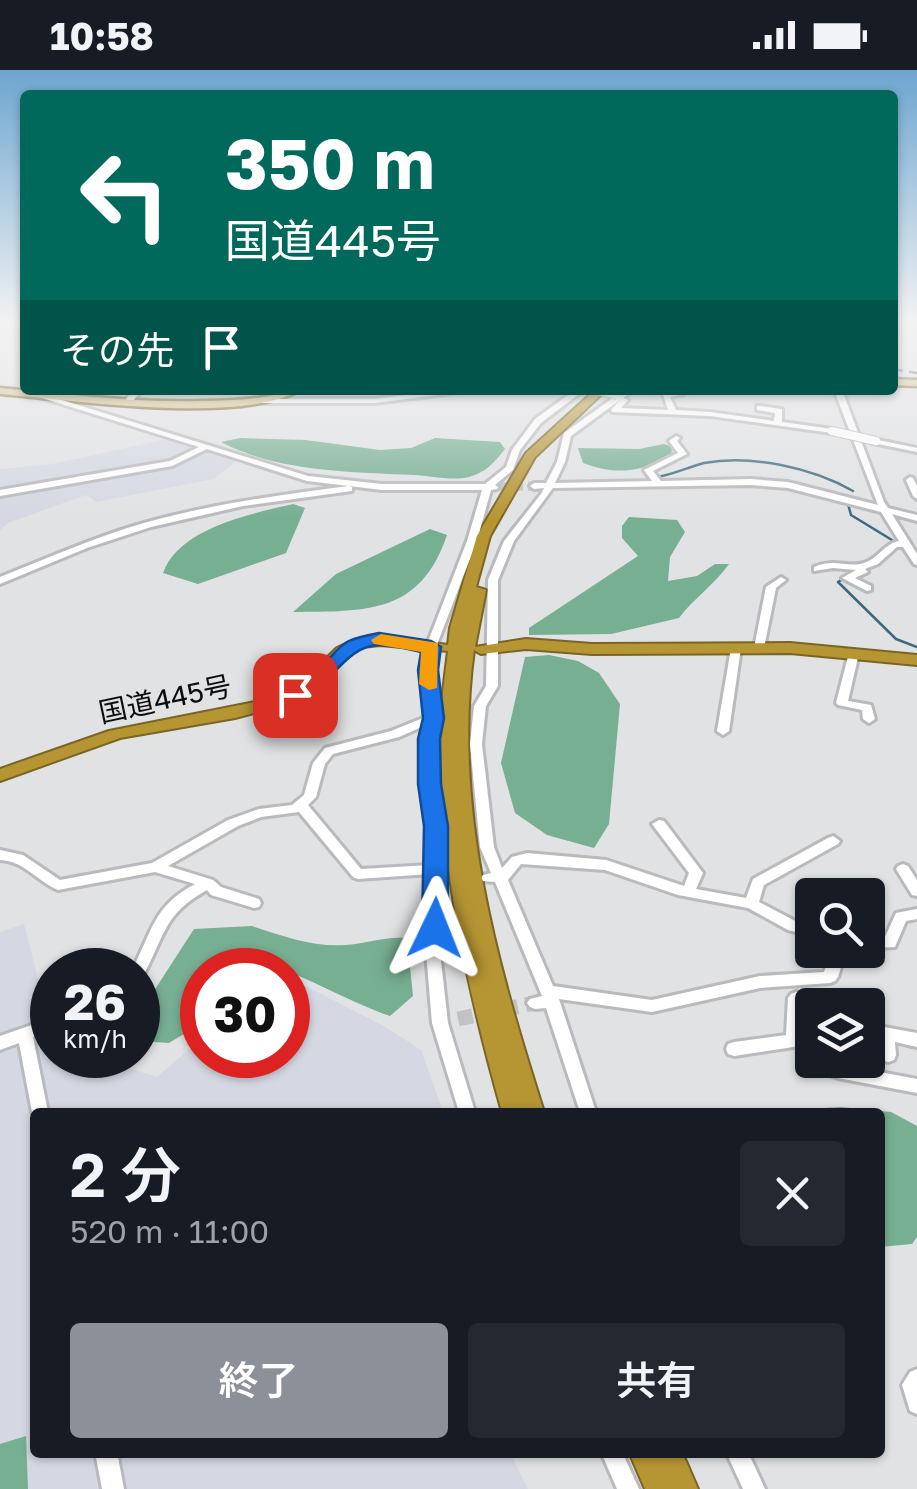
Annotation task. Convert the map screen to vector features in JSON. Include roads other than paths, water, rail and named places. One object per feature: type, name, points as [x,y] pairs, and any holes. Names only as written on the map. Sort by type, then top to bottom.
[{"type":"highway","points":[[513,1108],[483,1004],[458,872],[451,816],[449,694],[461,614],[490,524],[532,452],[559,422],[608,395]]},
{"type":"highway","points":[[531,1108],[482,935],[472,872],[461,736],[465,667],[487,561],[512,501],[554,440],[609,395]]},
{"type":"highway","name":"国道445号","points":[[0,775],[128,730],[249,709],[295,695],[325,674],[344,650],[355,644],[379,639],[437,648]]},
{"type":"highway","points":[[488,650],[526,644],[592,649],[759,648],[917,660]]},
{"type":"highway","points":[[647,1458],[660,1489]]},
{"type":"highway","points":[[670,1458],[684,1489]]},
{"type":"main road","points":[[58,395],[128,401],[263,401],[282,395]]},
{"type":"street","points":[[41,395],[307,478],[382,487]]},
{"type":"street","points":[[128,401],[133,395]]},
{"type":"street","points":[[263,401],[375,401],[421,395]]},
{"type":"street","points":[[466,1108],[440,1023],[433,952],[441,877],[430,784],[429,739],[434,718],[428,670],[493,486],[510,468],[516,450],[538,421],[573,395]]},
{"type":"street","points":[[586,1108],[495,878],[487,848],[476,744],[480,706],[492,686],[488,650],[493,580],[509,541],[550,486],[567,435],[610,395]]},
{"type":"street","points":[[620,395],[626,398],[617,411],[778,422],[917,450]]},
{"type":"street","points":[[670,395],[666,396],[672,412]]},
{"type":"street","points":[[840,395],[887,510],[917,562]]},
{"type":"street","points":[[760,408],[779,410],[778,422]]},
{"type":"street","points":[[659,484],[648,470],[683,454],[673,441],[676,438]]},
{"type":"street","points":[[0,493],[172,463],[205,447]]},
{"type":"street","points":[[910,480],[917,496]]},
{"type":"street","points":[[534,486],[788,485],[917,518]]},
{"type":"street","points":[[0,581],[120,534],[292,494],[382,487],[493,486]]},
{"type":"street","points":[[817,569],[829,563],[859,567],[874,563],[895,544],[906,544]]},
{"type":"street","points":[[859,567],[863,572],[848,578],[867,588]]},
{"type":"street","points":[[759,648],[771,588],[781,580]]},
{"type":"street","points":[[723,732],[736,648]]},
{"type":"street","points":[[854,653],[842,703],[867,707],[869,719]]},
{"type":"street","points":[[0,855],[25,858],[46,880],[58,885],[155,867],[233,823],[301,806],[312,793],[318,763],[330,751],[394,734],[434,718]]},
{"type":"street","points":[[301,806],[358,874],[441,877]]},
{"type":"street","points":[[659,824],[696,873],[688,892]]},
{"type":"street","points":[[750,904],[758,882],[833,841]]},
{"type":"street","points":[[495,878],[518,860],[560,859],[606,865],[688,892],[750,904],[795,925]]},
{"type":"street","points":[[155,867],[208,883],[216,891],[254,903]]},
{"type":"street","points":[[904,869],[917,892]]},
{"type":"street","points":[[148,948],[163,913],[208,883]]},
{"type":"street","points":[[885,943],[890,943],[901,917],[917,914]]},
{"type":"street","points":[[830,988],[833,968]]},
{"type":"street","points":[[545,998],[652,1006],[760,982],[830,978]]},
{"type":"street","points":[[440,1023],[458,1019]]},
{"type":"street","points":[[734,1049],[794,1041],[795,1020]]},
{"type":"street","points":[[0,1043],[30,1033]]},
{"type":"street","points":[[888,1055],[886,1034],[917,1040]]},
{"type":"street","points":[[24,1035],[39,1108]]},
{"type":"street","points":[[878,1078],[917,1086]]},
{"type":"street","points":[[917,1379],[912,1385],[917,1404]]},
{"type":"street","points":[[107,1458],[114,1489]]},
{"type":"street","points":[[614,1458],[628,1489]]},
{"type":"street","points":[[739,1458],[754,1489]]},
{"type":"waterway","points":[[658,477],[704,463],[741,460],[801,470],[853,491]]},
{"type":"waterway","points":[[848,504],[851,515],[892,540]]},
{"type":"waterway","points":[[857,570],[838,582],[896,639],[917,647]]},
{"type":"tunnel","points":[[500,487],[534,486]]},
{"type":"tunnel","points":[[458,1019],[535,1003]]}]
